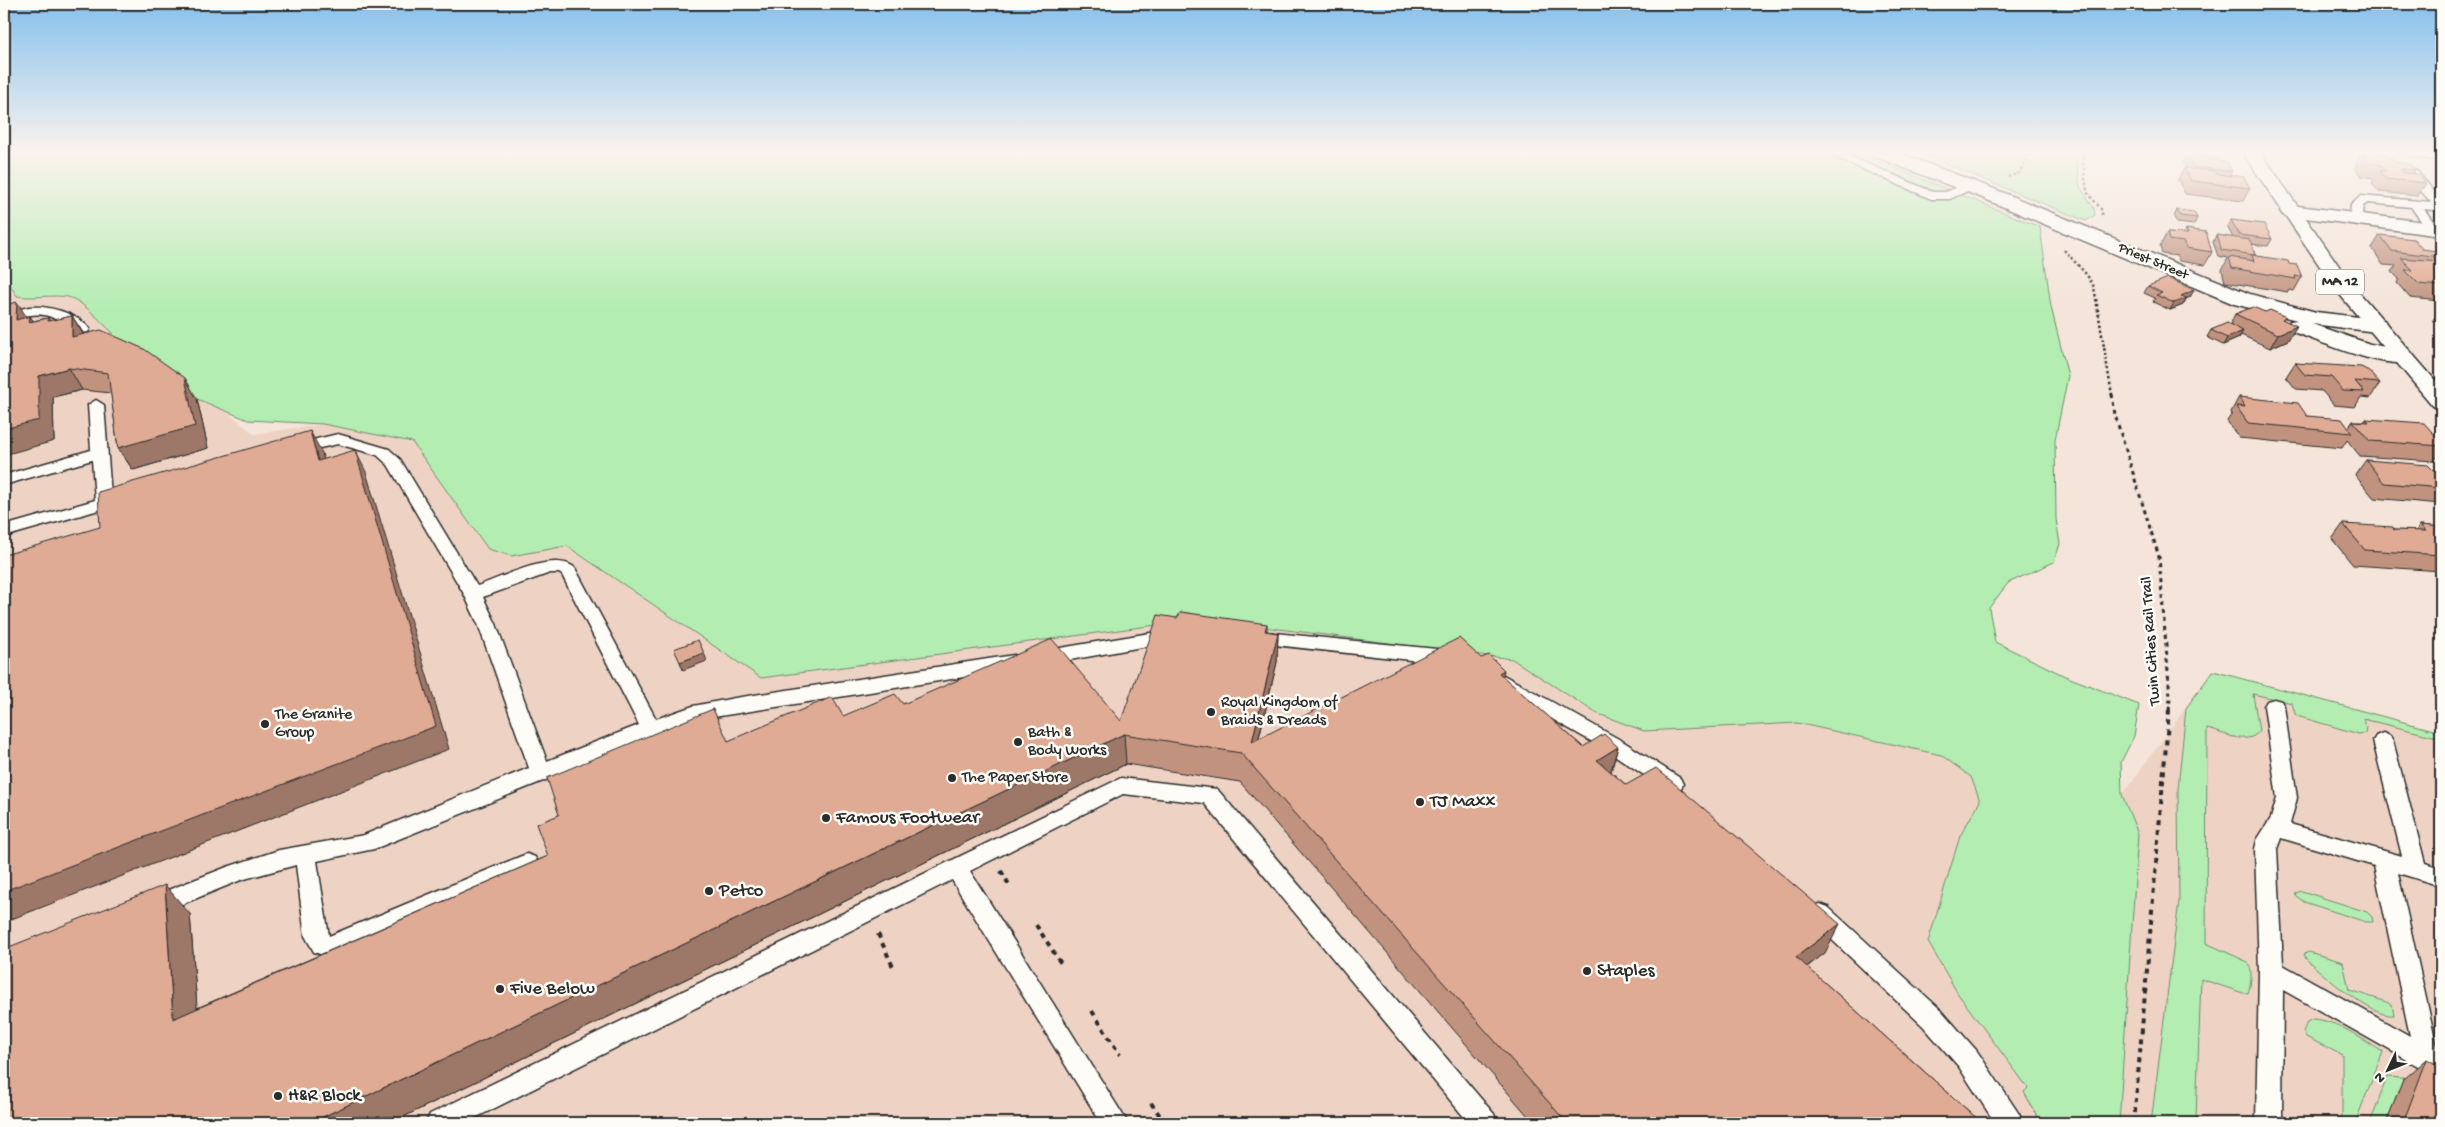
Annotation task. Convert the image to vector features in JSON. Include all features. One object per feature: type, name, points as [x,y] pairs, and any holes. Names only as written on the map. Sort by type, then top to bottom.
[{"type":"main road","name":"Priest Street","points":[[2015,206],[2224,292],[2298,314],[2376,326]]},
{"type":"main road","name":"MA 12","points":[[2286,206],[2343,286],[2441,402]]},
{"type":"main road","points":[[2290,211],[2437,229]]},
{"type":"main road","points":[[2224,292],[2264,312],[2346,344],[2404,357]]},
{"type":"lane","points":[[2358,206],[2356,211],[2361,220]]},
{"type":"lane","points":[[2416,206],[2437,229]]},
{"type":"lane","points":[[4,317],[40,309],[52,311],[84,329]]},
{"type":"lane","points":[[96,405],[103,503]]},
{"type":"lane","points":[[279,452],[322,441],[338,440],[383,452],[390,457],[473,594],[487,624],[541,772]]},
{"type":"lane","points":[[4,480],[100,453]]},
{"type":"lane","points":[[4,532],[140,492]]},
{"type":"lane","points":[[473,594],[549,567],[563,567],[568,572],[651,728]]},
{"type":"lane","points":[[133,914],[235,873],[305,854],[366,843],[651,728],[693,713],[735,704],[1032,660],[1170,635],[1191,634]]},
{"type":"lane","points":[[1234,635],[1464,661]]},
{"type":"lane","points":[[1484,671],[1617,746],[1654,770],[1689,798]]},
{"type":"lane","points":[[2269,1123],[2271,971],[2266,849],[2268,840],[2281,820],[2287,798],[2274,706]]},
{"type":"lane","points":[[2383,741],[2416,870]]},
{"type":"lane","points":[[439,1123],[1121,786],[1210,795],[1485,1123]]},
{"type":"lane","points":[[2275,828],[2441,877]]},
{"type":"lane","points":[[305,854],[317,936],[322,945],[330,947],[526,863]]},
{"type":"lane","points":[[2384,860],[2434,1063]]},
{"type":"lane","points":[[956,868],[1115,1123]]},
{"type":"lane","points":[[1806,902],[1932,1018],[1968,1060],[2010,1123]]},
{"type":"lane","points":[[2271,971],[2434,1063]]},
{"type":"path","points":[[2097,206],[2102,213],[2103,218],[2100,221]]},
{"type":"path","name":"Twin Cities Rail Trail","points":[[2064,246],[2064,252],[2087,275],[2094,287],[2116,415],[2159,557],[2170,697],[2134,1123]]},
{"type":"path","points":[[1000,870],[1012,888]]},
{"type":"path","points":[[1036,925],[1062,965]]},
{"type":"path","points":[[876,931],[894,969]]},
{"type":"path","points":[[1092,1011],[1120,1055]]},
{"type":"path","points":[[1151,1103],[1165,1123]]},
{"type":"shaded area","points":[[4,259],[80,293],[254,434],[323,424],[1201,619],[1512,660],[2122,795],[2213,671],[2441,732],[2441,1123],[4,1123]]},
{"type":"green space","points":[[4,206],[1987,206],[2040,227],[2051,307],[2068,376],[2055,440],[2056,519],[2060,544],[2054,562],[2008,583],[1989,608],[1995,642],[2065,676],[2139,705],[2134,736],[2121,762],[2122,795],[2138,834],[2119,1123],[2041,1123],[2024,1092],[2028,1088],[1958,994],[1928,942],[1960,836],[1980,801],[1971,777],[1941,755],[1797,723],[1644,731],[1596,713],[1512,659],[1201,619],[761,678],[567,546],[511,556],[488,549],[412,442],[323,424],[248,420],[197,399],[157,370],[114,351],[113,333],[74,299],[62,296],[17,296],[4,276]]},
{"type":"green space","points":[[2048,206],[2092,206],[2095,215],[2086,221]]},
{"type":"green space","points":[[2213,671],[2441,732],[2441,738],[2363,719],[2366,727],[2365,733],[2359,734],[2300,717],[2295,714],[2292,703],[2253,694],[2259,731],[2254,736],[2248,738],[2234,737],[2207,729],[2206,943],[2248,962],[2251,969],[2251,981],[2248,993],[2243,993],[2201,979],[2196,1118],[2207,1123],[2151,1123],[2179,901],[2178,789],[2186,708]]},
{"type":"green space","points":[[2302,891],[2367,912],[2372,917],[2373,922],[2366,922],[2304,902],[2295,893]]},
{"type":"green space","points":[[2309,952],[2343,962],[2349,990],[2387,1002],[2392,1005],[2394,1015],[2374,1010],[2348,994],[2306,959],[2304,954]]},
{"type":"green space","points":[[2312,1019],[2340,1026],[2383,1052],[2355,1123],[2342,1123],[2342,1055],[2306,1037],[2303,1032],[2307,1022]]},
{"type":"green space","points":[[2387,1077],[2414,1079],[2403,1081],[2386,1123],[2370,1123]]},
{"type":"building","points":[[2177,210],[2194,212],[2197,218],[2180,216]]},
{"type":"building","points":[[2231,220],[2264,224],[2272,239],[2239,235]]},
{"type":"building","points":[[2186,229],[2206,232],[2212,252],[2186,248],[2184,242],[2169,240],[2167,233],[2188,234]]},
{"type":"building","points":[[2216,235],[2250,240],[2255,255],[2221,250]]},
{"type":"building","points":[[2380,235],[2414,239],[2422,249],[2437,251],[2441,257],[2392,251]]},
{"type":"building","points":[[2252,255],[2288,261],[2289,264],[2297,265],[2302,277],[2295,276],[2296,279],[2232,268],[2229,257],[2254,261]]},
{"type":"building","points":[[2401,258],[2441,261],[2441,271],[2438,271],[2441,274],[2441,286],[2419,284],[2405,270],[2413,270]]},
{"type":"building","points":[[2168,278],[2194,290],[2181,296],[2187,298],[2174,303],[2156,295],[2162,293],[2148,286]]},
{"type":"building","points":[[17,302],[16,320],[30,316],[29,322],[48,318],[48,321],[72,316],[72,337],[101,330],[144,349],[185,378],[195,426],[118,448],[108,373],[69,368],[39,376],[39,420],[4,429],[4,305]]},
{"type":"building","points":[[2253,307],[2265,312],[2270,310],[2286,317],[2282,319],[2297,326],[2278,334],[2235,314]]},
{"type":"building","points":[[2227,323],[2243,331],[2227,338],[2211,330]]},
{"type":"building","points":[[2295,363],[2361,367],[2369,371],[2380,383],[2355,381],[2364,392],[2343,391],[2331,377],[2305,375]]},
{"type":"building","points":[[2239,397],[2298,403],[2307,416],[2342,419],[2352,433],[2248,423],[2236,406],[2245,407]]},
{"type":"building","points":[[2366,419],[2424,423],[2441,442],[2441,446],[2370,441],[2353,421],[2369,422]]},
{"type":"building","points":[[310,431],[318,461],[355,450],[436,726],[4,891],[4,555],[100,527],[98,492]]},
{"type":"building","points":[[2366,460],[2428,465],[2433,470],[2441,471],[2441,488],[2384,483]]},
{"type":"building","points":[[2343,524],[2393,527],[2394,530],[2426,531],[2420,525],[2441,527],[2441,555],[2365,550]]},
{"type":"building","points":[[1181,612],[1267,624],[1265,631],[1278,633],[1252,742],[1459,638],[1481,658],[1489,655],[1504,670],[1499,673],[1583,747],[1604,734],[1618,747],[1597,760],[1626,785],[1656,768],[1840,924],[1796,957],[1982,1123],[1567,1123],[1241,753],[1124,734],[310,1123],[4,1123],[4,949],[165,885],[173,1019],[548,856],[536,824],[559,815],[547,778],[713,709],[728,741],[832,697],[843,716],[895,694],[903,704],[1052,639],[1121,721],[1158,615],[1177,618]]},
{"type":"building","points":[[698,640],[704,653],[680,662],[674,649]]},
{"type":"building","points":[[2427,1059],[2441,1067],[2441,1123],[2403,1123]]},
{"type":"place","name":"Royal Kingdom of Braids & Dreads","points":[[1211,712]]},
{"type":"place","name":"The Granite Group","points":[[265,724]]},
{"type":"place","name":"Bath & Body Works","points":[[1018,742]]},
{"type":"place","name":"The Paper Store","points":[[952,778]]},
{"type":"place","name":"TJ Maxx","points":[[1420,802]]},
{"type":"place","name":"Famous Footwear","points":[[826,818]]},
{"type":"place","name":"Petco","points":[[709,891]]},
{"type":"place","name":"Staples","points":[[1587,971]]},
{"type":"place","name":"Five Below","points":[[500,989]]},
{"type":"place","name":"H&R Block","points":[[278,1096]]}]
